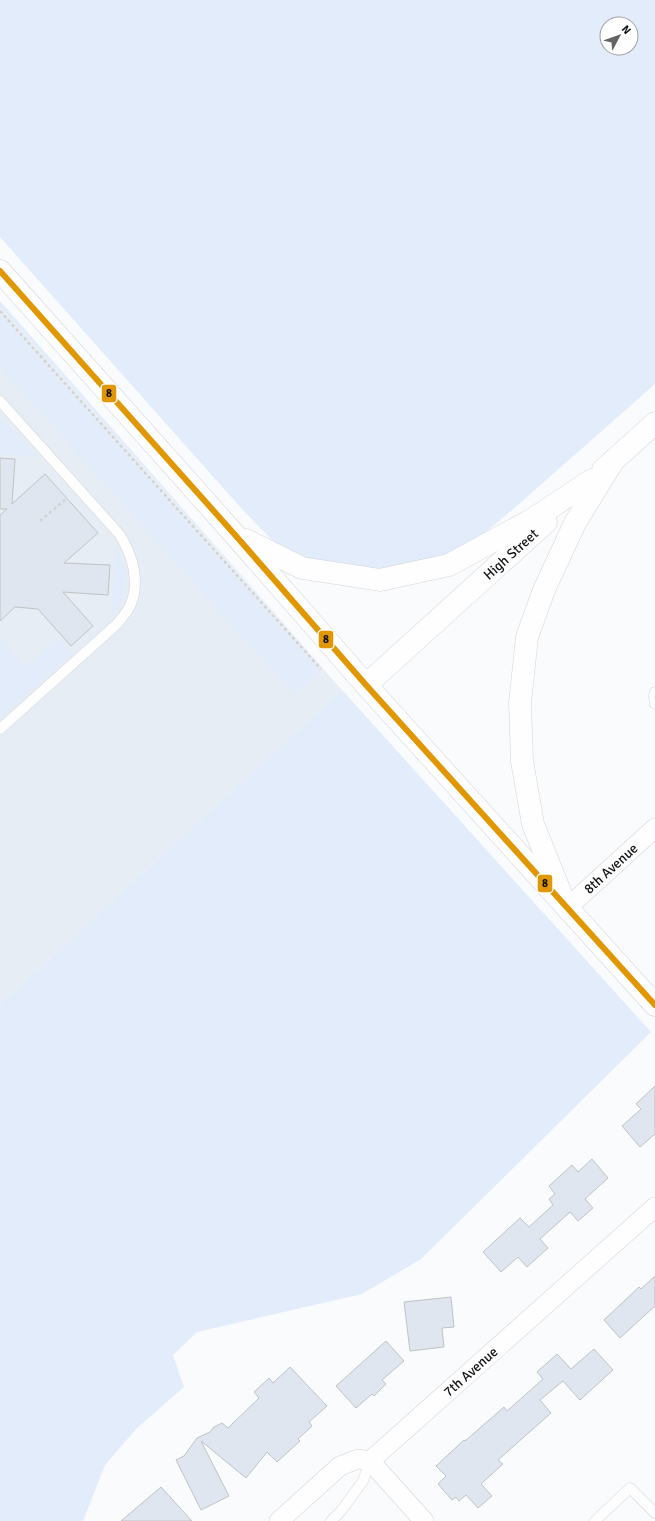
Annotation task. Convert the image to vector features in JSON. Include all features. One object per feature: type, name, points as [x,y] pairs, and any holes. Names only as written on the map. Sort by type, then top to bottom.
[{"type":"street","points":[[0,271],[236,536],[366,685],[655,1006]]},
{"type":"street","name":"High Street","points":[[366,685],[655,423]]},
{"type":"street","points":[[567,908],[533,824],[522,761],[520,703],[521,688],[527,637],[544,590],[575,523],[613,461]]},
{"type":"street","points":[[236,536],[302,568],[380,580],[449,565],[533,519],[592,480]]},
{"type":"street","name":"8th Avenue","points":[[567,908],[655,828]]},
{"type":"street","name":"7th Avenue","points":[[370,1461],[655,1207]]},
{"type":"street","points":[[279,1521],[340,1466],[358,1459],[370,1461],[424,1521]]},
{"type":"lane","points":[[0,729],[118,624],[132,603],[134,591],[133,562],[128,548],[120,535],[2,407]]},
{"type":"lane","points":[[655,692],[655,704]]},
{"type":"lane","points":[[331,1521],[341,1511],[363,1481],[370,1461]]},
{"type":"lane","points":[[595,1521],[630,1488],[655,1513]]},
{"type":"path","points":[[0,311],[321,669]]},
{"type":"path","points":[[40,521],[78,488]]},
{"type":"shaded area","points":[[0,0],[655,0],[655,384],[476,540],[449,553],[416,564],[386,570],[358,569],[310,559],[274,542],[242,509],[0,237]]},
{"type":"shaded area","points":[[0,301],[323,668],[0,307]]},
{"type":"shaded area","points":[[0,307],[342,690],[0,1004]]},
{"type":"shaded area","points":[[0,314],[320,672],[294,695],[0,368]]},
{"type":"shaded area","points":[[2,419],[38,457],[0,454],[0,420]]},
{"type":"shaded area","points":[[116,545],[124,563],[126,582],[122,600],[111,617]]},
{"type":"shaded area","points":[[59,638],[73,653],[0,718],[0,639],[26,667]]},
{"type":"shaded area","points":[[342,690],[651,1032],[421,1259],[362,1294],[197,1332],[173,1355],[184,1387],[137,1428],[105,1465],[83,1521],[0,1521],[0,1004]]},
{"type":"building","points":[[0,458],[15,459],[12,504],[45,474],[98,533],[64,563],[110,565],[108,595],[63,592],[93,626],[71,646],[38,609],[15,607],[0,621],[0,515],[7,509],[0,509]]},
{"type":"building","points":[[655,1086],[655,1134],[640,1147],[622,1126],[641,1109],[636,1104]]},
{"type":"building","points":[[592,1159],[608,1178],[585,1199],[593,1208],[578,1221],[570,1212],[540,1239],[548,1248],[527,1267],[518,1257],[501,1272],[483,1252],[520,1218],[529,1227],[553,1205],[549,1199],[555,1194],[549,1186],[572,1165],[578,1172]]},
{"type":"building","points":[[655,1276],[655,1306],[620,1338],[604,1320],[639,1287],[641,1289]]},
{"type":"building","points":[[451,1297],[454,1327],[442,1328],[444,1347],[410,1351],[404,1302]]},
{"type":"building","points":[[386,1341],[404,1361],[382,1380],[386,1384],[374,1396],[372,1394],[356,1408],[336,1386]]},
{"type":"building","points":[[594,1349],[613,1370],[580,1400],[563,1381],[540,1400],[551,1413],[498,1460],[503,1464],[481,1484],[492,1496],[478,1508],[466,1495],[459,1501],[456,1497],[452,1500],[438,1484],[446,1476],[436,1466],[464,1440],[465,1441],[504,1407],[507,1411],[543,1379],[537,1372],[557,1354],[571,1369]]},
{"type":"building","points":[[290,1367],[327,1406],[309,1422],[312,1426],[298,1439],[300,1441],[277,1462],[267,1452],[246,1478],[201,1441],[229,1496],[201,1510],[176,1460],[184,1456],[197,1438],[210,1432],[214,1427],[222,1423],[228,1428],[259,1398],[254,1392],[269,1378],[273,1383]]},
{"type":"building","points":[[161,1487],[192,1521],[121,1521]]},
{"type":"transit line","name":"8","points":[[0,271],[236,536],[366,685],[655,1005]]}]
